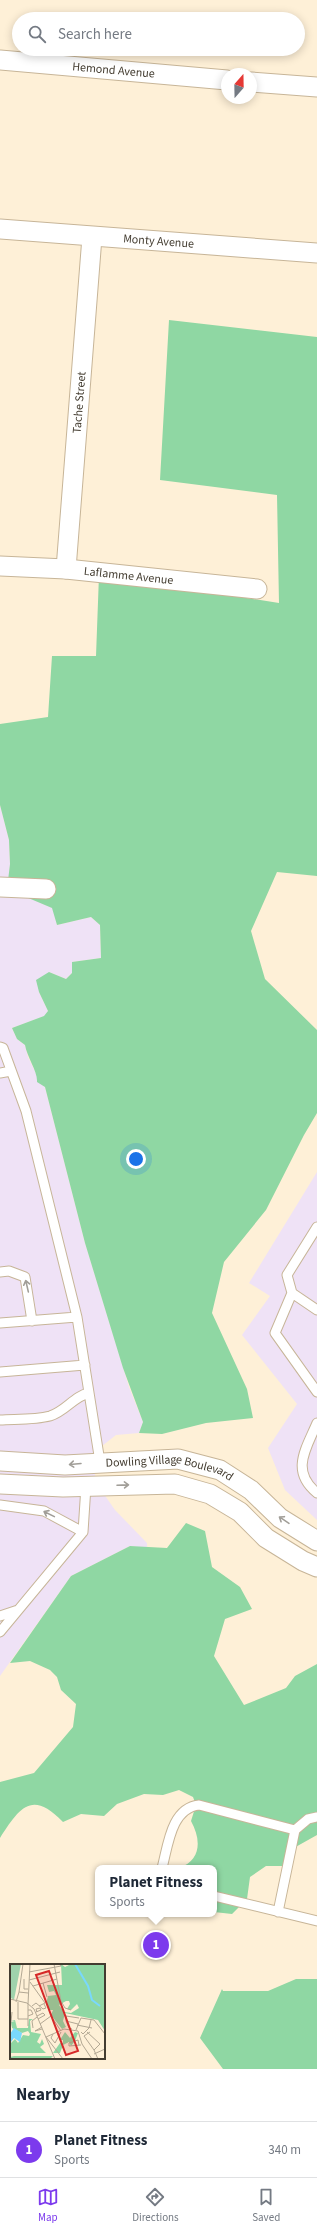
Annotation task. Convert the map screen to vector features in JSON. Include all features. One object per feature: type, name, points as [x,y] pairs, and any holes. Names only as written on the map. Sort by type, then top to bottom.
[{"type":"street","name":"Hemond Avenue","points":[[0,60],[221,79]]},
{"type":"street","points":[[257,82],[317,87]]},
{"type":"street","name":"Monty Avenue","points":[[0,229],[317,254]]},
{"type":"street","name":"Tache Street","points":[[66,569],[92,237]]},
{"type":"street","name":"Laflamme Avenue","points":[[0,566],[66,569],[257,589]]},
{"type":"street","points":[[0,887],[46,890]]},
{"type":"street","name":"Dowling Village Boulevard","points":[[0,1461],[65,1465],[178,1459],[220,1470],[251,1490],[280,1518],[317,1541]]},
{"type":"street","name":"Dowling Village Boulevard","points":[[0,1484],[86,1486],[175,1484],[210,1494],[240,1512],[266,1538],[303,1561],[317,1566]]},
{"type":"lane","points":[[0,1047],[3,1048],[26,1110],[77,1317],[100,1462]]},
{"type":"lane","points":[[0,1073],[11,1071]]},
{"type":"lane","points":[[317,1227],[287,1275],[292,1293],[275,1332],[317,1392]]},
{"type":"lane","points":[[0,1272],[9,1271],[25,1277],[32,1321]]},
{"type":"lane","points":[[292,1293],[317,1310]]},
{"type":"lane","points":[[0,1323],[77,1317]]},
{"type":"lane","points":[[0,1372],[85,1365]]},
{"type":"lane","points":[[0,1420],[50,1416],[66,1408],[80,1395],[89,1393]]},
{"type":"lane","points":[[317,1423],[302,1458],[303,1477],[317,1493]]},
{"type":"lane","points":[[0,1632],[83,1532],[86,1486]]},
{"type":"lane","points":[[0,1504],[44,1511],[83,1532]]},
{"type":"lane","points":[[0,1616],[18,1610]]},
{"type":"lane","points":[[163,1865],[176,1821],[185,1809],[192,1806],[198,1805],[295,1830]]},
{"type":"lane","points":[[278,1912],[295,1830],[308,1819],[317,1818]]},
{"type":"lane","points":[[217,1897],[317,1921]]},
{"type":"shaded area","points":[[0,805],[9,840],[10,864],[8,889],[53,908],[57,925],[91,917],[100,925],[101,958],[72,962],[72,973],[66,979],[49,972],[39,992],[48,1011],[45,1016],[12,1028],[17,1039],[25,1045],[28,1057],[45,1087],[85,1243],[129,1387],[143,1422],[139,1433],[116,1435],[91,1457],[94,1472],[99,1487],[115,1510],[147,1543],[147,1548],[130,1546],[71,1576],[0,1676]]},
{"type":"shaded area","points":[[317,1172],[317,1520],[285,1490],[268,1448],[297,1404],[242,1335],[270,1296],[249,1283]]},
{"type":"green space","points":[[169,320],[317,337],[317,876],[277,872],[251,931],[265,979],[317,1030],[317,1113],[304,1135],[266,1210],[224,1262],[212,1313],[247,1389],[253,1418],[206,1423],[162,1434],[139,1433],[143,1422],[123,1368],[85,1243],[45,1087],[37,1082],[36,1074],[25,1045],[17,1039],[12,1028],[44,1016],[48,1011],[39,992],[36,980],[49,972],[66,979],[72,973],[72,962],[101,958],[100,925],[91,917],[57,925],[52,908],[7,889],[10,864],[9,840],[0,805],[0,724],[48,717],[52,656],[96,656],[99,575],[279,603],[277,495],[160,480]]},
{"type":"green space","points":[[186,1523],[205,1531],[212,1567],[240,1587],[252,1609],[225,1619],[214,1656],[244,1705],[286,1688],[295,1676],[317,1664],[317,1835],[292,1849],[283,1866],[266,1866],[250,1877],[247,1899],[232,1914],[217,1912],[217,1865],[185,1865],[192,1860],[196,1854],[198,1842],[197,1835],[191,1821],[196,1805],[193,1797],[179,1790],[163,1795],[144,1794],[117,1804],[104,1816],[81,1814],[63,1822],[52,1812],[43,1807],[35,1805],[27,1806],[14,1818],[0,1838],[0,1782],[34,1773],[73,1727],[76,1704],[61,1690],[57,1677],[50,1670],[30,1661],[10,1663],[71,1576],[130,1546],[167,1548]]},
{"type":"green space","points":[[296,1979],[317,1979],[317,2069],[223,2069],[200,2038],[222,1989],[223,1991],[268,1991]]},
{"type":"place","name":"Planet Fitness","points":[[156,1945]]}]
